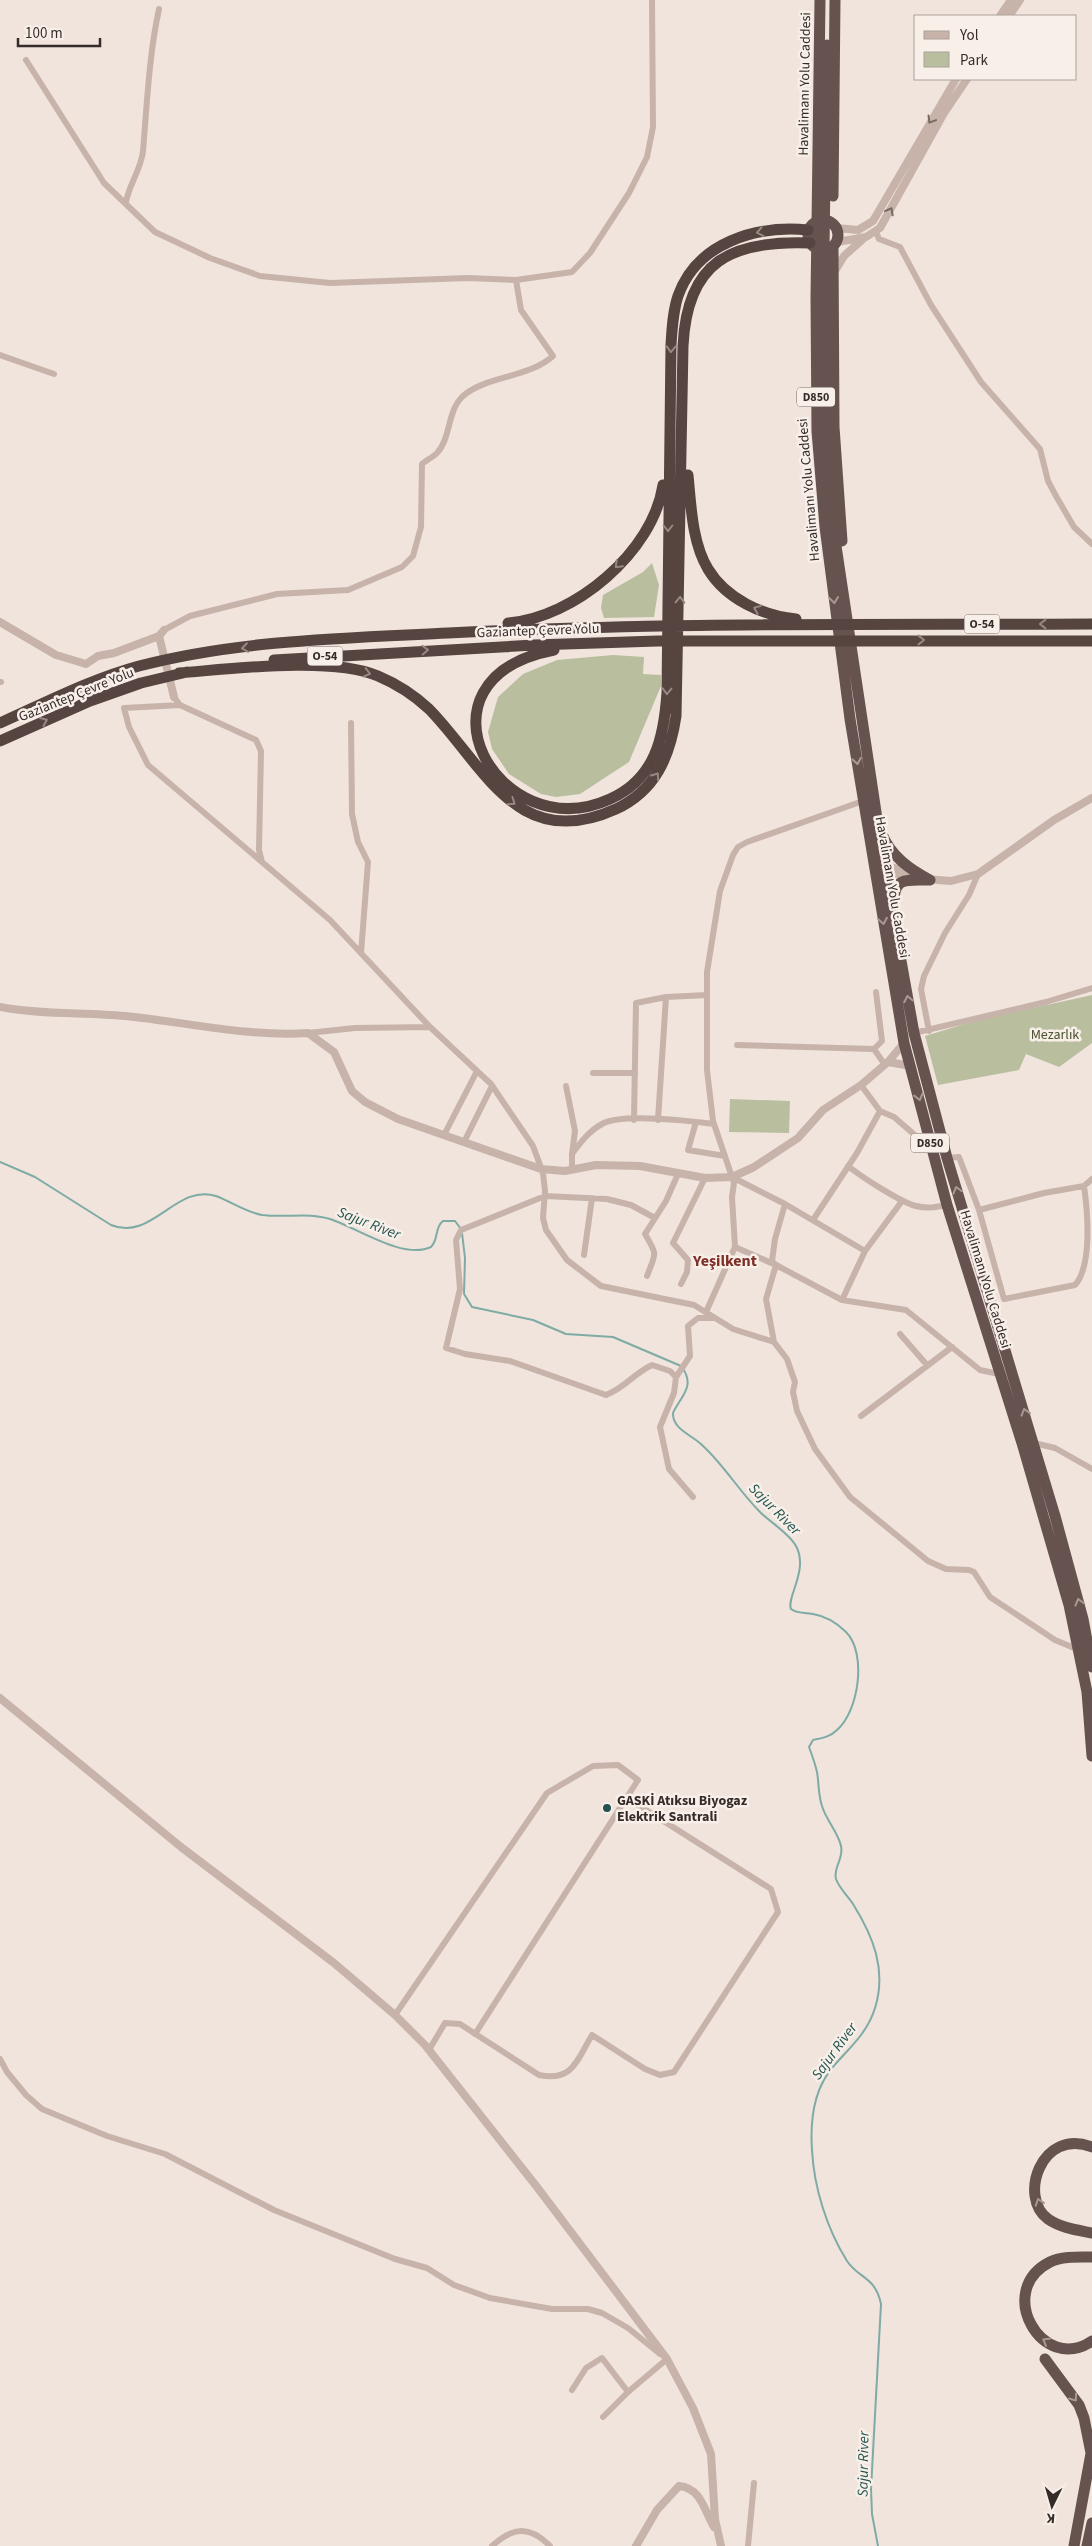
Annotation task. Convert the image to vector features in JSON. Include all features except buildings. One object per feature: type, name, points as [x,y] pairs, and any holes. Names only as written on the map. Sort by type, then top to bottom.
[{"type":"highway","points":[[813,0],[809,229],[811,244],[809,382],[812,471],[820,538],[830,573]]},
{"type":"highway","name":"Havalimanı Yolu Caddesi","points":[[820,0],[825,278],[824,395],[828,476],[833,526],[878,822],[879,867],[904,1043],[947,1205],[1069,1605],[1086,1692],[1092,1756]]},
{"type":"highway","name":"Havalimanı Yolu Caddesi","points":[[822,189],[828,0]]},
{"type":"highway","points":[[825,278],[835,244],[835,0]]},
{"type":"highway","points":[[271,644],[517,622],[542,616],[569,604],[604,578],[628,555],[639,541],[656,512],[662,495],[665,473],[674,310],[686,280],[700,262],[719,246],[744,235],[768,230],[809,229],[818,220],[834,226]]},
{"type":"highway","points":[[179,673],[257,667],[313,666],[348,668],[377,675],[404,688],[429,709],[487,780],[504,798],[519,808],[535,814],[565,820],[601,816],[624,805],[642,793],[656,777],[668,753],[676,716],[684,322],[687,309],[700,280],[728,254],[745,247],[767,243],[811,244],[824,250],[835,244]]},
{"type":"highway","name":"Havalimanı Yolu Caddesi","points":[[825,278],[817,431],[830,573],[863,801],[893,921],[914,1034],[948,1158],[1034,1443],[1083,1619],[1092,1667]]},
{"type":"highway","points":[[660,641],[556,649],[520,658],[506,666],[486,686],[476,716],[477,736],[484,757],[495,775],[508,788],[538,804],[553,808],[582,808],[598,805],[634,785],[656,756],[662,736],[667,692],[669,391]]},
{"type":"highway","points":[[683,391],[690,498],[697,536],[708,570],[722,587],[754,608],[793,618],[823,622]]},
{"type":"highway","name":"Gaziantep Çevre Yolu","points":[[0,723],[84,686],[136,667],[176,658],[271,644],[533,629],[693,624],[823,622],[897,625],[1092,624]]},
{"type":"highway","name":"Gaziantep Çevre Yolu","points":[[0,741],[90,701],[141,683],[179,673],[273,660],[351,654],[534,645],[660,641],[1092,640]]},
{"type":"highway","points":[[878,822],[883,837],[897,857],[930,880]]},
{"type":"highway","points":[[893,921],[894,893],[899,883],[908,880],[930,880]]},
{"type":"highway","points":[[1092,2147],[1078,2142],[1057,2147],[1041,2163],[1035,2186],[1040,2207],[1047,2218],[1070,2229],[1092,2233]]},
{"type":"highway","points":[[1092,2257],[1074,2257],[1051,2262],[1035,2274],[1027,2287],[1024,2301],[1029,2321],[1041,2339],[1065,2348],[1075,2348],[1092,2341]]},
{"type":"highway","points":[[1045,2359],[1079,2406],[1092,2450],[1074,2546]]},
{"type":"highway","points":[[1087,2546],[1092,2523]]},
{"type":"street","points":[[26,60],[104,183],[126,202],[141,220],[155,232],[210,258],[260,276],[330,284],[468,278],[516,280],[572,272],[590,253],[629,193],[647,158],[653,127],[652,0]]},
{"type":"street","points":[[1001,15],[1011,0]]},
{"type":"street","points":[[1009,15],[1020,0]]},
{"type":"street","points":[[126,202],[138,172],[143,152],[153,42],[159,9]]},
{"type":"street","points":[[834,226],[858,230],[873,221],[955,80]]},
{"type":"street","points":[[835,244],[866,236],[880,228],[944,113],[966,80]]},
{"type":"street","points":[[876,232],[879,239],[900,247],[931,305],[981,382],[1040,449],[1048,481],[1056,496],[1074,527],[1092,544]]},
{"type":"street","points":[[825,278],[835,270],[844,256],[866,236]]},
{"type":"street","points":[[0,622],[56,655],[86,664],[98,656],[114,653],[162,633],[190,616],[277,594],[348,590],[372,581],[402,566],[413,556],[421,527],[422,464],[438,452],[452,413],[461,399],[478,388],[513,376],[553,356],[521,310],[516,280]]},
{"type":"street","points":[[0,355],[54,374]]},
{"type":"street","points":[[162,633],[174,697],[180,704],[256,740],[261,751],[260,850],[262,862]]},
{"type":"street","points":[[180,704],[124,708],[129,727],[148,765],[330,920],[430,1027],[492,1086],[540,1161],[545,1196],[543,1218],[546,1230],[567,1260],[601,1286],[694,1305],[733,1329],[774,1342]]},
{"type":"street","points":[[351,723],[352,814],[358,842],[368,862],[361,953]]},
{"type":"street","points":[[879,867],[930,880],[951,881],[978,874],[1054,820],[1092,798]]},
{"type":"street","points":[[706,1312],[734,1247],[732,1177],[714,1124],[707,1070],[707,972],[720,891],[738,847],[747,842],[863,801]]},
{"type":"street","points":[[929,1031],[921,989],[924,976],[945,933],[969,895],[978,874]]},
{"type":"street","points":[[914,1034],[1046,1002],[1092,988]]},
{"type":"street","points":[[874,1049],[882,1040],[876,992]]},
{"type":"street","points":[[634,1120],[636,1002],[666,997],[707,995]]},
{"type":"street","points":[[658,1120],[666,997]]},
{"type":"street","points":[[0,1006],[24,1012],[125,1016],[280,1035],[356,1028],[430,1027]]},
{"type":"street","points":[[308,1032],[334,1052],[352,1091],[364,1102],[398,1119],[541,1169],[564,1171],[596,1165],[640,1166],[705,1178],[732,1177],[754,1167],[798,1138],[823,1110],[861,1085],[887,1064],[904,1043]]},
{"type":"street","points":[[737,1045],[874,1049],[887,1064],[911,1066]]},
{"type":"street","points":[[444,1135],[477,1071]]},
{"type":"street","points":[[593,1073],[635,1073]]},
{"type":"street","points":[[861,1085],[880,1111],[894,1116],[916,1136],[929,1139]]},
{"type":"street","points":[[464,1142],[492,1086]]},
{"type":"street","points":[[566,1086],[575,1131],[572,1170]]},
{"type":"street","points":[[813,1220],[848,1166],[880,1111]]},
{"type":"street","points":[[572,1154],[583,1139],[602,1123],[658,1120],[714,1124]]},
{"type":"street","points":[[696,1122],[688,1150],[725,1156]]},
{"type":"street","points":[[948,1158],[958,1157],[979,1210],[1004,1299],[1075,1285],[1082,1280],[1090,1261],[1092,1245],[1084,1186]]},
{"type":"street","points":[[848,1166],[902,1201],[922,1207],[934,1208],[947,1205]]},
{"type":"street","points":[[646,1276],[655,1252],[653,1244],[645,1234],[678,1174]]},
{"type":"street","points":[[732,1177],[785,1204],[865,1251]]},
{"type":"street","points":[[681,1284],[687,1272],[688,1260],[673,1243],[705,1178]]},
{"type":"street","points":[[979,1210],[1044,1193],[1084,1186],[1092,1179]]},
{"type":"street","points":[[655,1218],[631,1205],[592,1198],[545,1196],[459,1232],[460,1290],[446,1348],[465,1354],[510,1361],[606,1395],[621,1389],[640,1371],[652,1365],[678,1376]]},
{"type":"street","points":[[584,1256],[592,1198]]},
{"type":"street","points":[[842,1300],[865,1251],[902,1201]]},
{"type":"street","points":[[776,1265],[772,1261],[773,1247],[785,1204]]},
{"type":"street","points":[[734,1247],[776,1265],[842,1300],[906,1310],[980,1370],[1000,1374]]},
{"type":"street","points":[[776,1265],[766,1299],[774,1342],[787,1359],[794,1382],[793,1392],[797,1411],[815,1449],[850,1497],[928,1561],[946,1570],[969,1570],[974,1572],[990,1597],[1055,1640],[1079,1650]]},
{"type":"street","points":[[693,1497],[669,1470],[660,1427],[674,1393],[678,1376],[690,1356],[688,1326],[698,1318],[716,1318]]},
{"type":"street","points":[[900,1334],[927,1365]]},
{"type":"street","points":[[861,1416],[952,1347]]},
{"type":"street","points":[[1034,1443],[1055,1448],[1092,1470]]},
{"type":"street","points":[[0,1698],[181,1847],[282,1922],[395,2015],[429,2050],[537,2187],[665,2358],[693,2408],[710,2454],[721,2546]]},
{"type":"street","points":[[395,2015],[547,1793],[593,1766],[618,1765],[638,1780],[475,2034]]},
{"type":"street","points":[[429,2050],[445,2022],[460,2024],[539,2075],[552,2078],[562,2077],[570,2070],[592,2035],[645,2069],[660,2075],[674,2072],[778,1912],[771,1889],[627,1798]]},
{"type":"street","points":[[0,2059],[7,2072],[26,2095],[42,2109],[106,2136],[165,2154],[274,2210],[314,2224],[395,2260],[427,2268],[454,2285],[472,2292],[490,2298],[552,2309],[588,2309],[602,2313],[628,2328],[665,2358]]},
{"type":"street","points":[[572,2390],[586,2368],[602,2358],[628,2392]]},
{"type":"street","points":[[604,2416],[665,2358]]},
{"type":"street","points":[[748,2546],[754,2483]]},
{"type":"street","points":[[636,2546],[658,2510],[679,2486],[688,2486],[699,2495],[718,2533]]},
{"type":"street","points":[[492,2546],[505,2535],[514,2531],[526,2531],[538,2536],[550,2546]]},
{"type":"green space","points":[[652,563],[659,585],[654,617],[604,618],[601,608],[603,595],[643,572]]},
{"type":"green space","points":[[613,655],[644,657],[643,674],[661,675],[661,686],[629,762],[580,794],[556,797],[541,794],[509,774],[492,749],[488,732],[498,697],[523,674],[557,660]]},
{"type":"green space","name":"Mezarlık","points":[[1092,995],[1092,1043],[1059,1067],[1026,1054],[1019,1070],[938,1085],[925,1036],[978,1020]]},
{"type":"green space","points":[[730,1099],[790,1101],[789,1133],[729,1132]]},
{"type":"waterway","name":"Sajur River","points":[[0,1162],[35,1177],[111,1225],[126,1228],[139,1226],[188,1197],[202,1194],[216,1196],[250,1212],[262,1215],[305,1215],[330,1219],[380,1241],[407,1249],[420,1250],[431,1247],[435,1241],[438,1227],[443,1221],[455,1221],[461,1229]]},
{"type":"waterway","name":"Sajur River","points":[[462,1233],[465,1258],[464,1294],[472,1307],[533,1320],[566,1334],[613,1337],[681,1366],[686,1373],[687,1385],[686,1391],[673,1413],[679,1428],[698,1441],[710,1453],[752,1504],[780,1528],[796,1546],[800,1564],[799,1574],[791,1598],[791,1609],[793,1611],[822,1616],[835,1623],[853,1641],[857,1654],[858,1682],[851,1710],[837,1730],[829,1736],[813,1740],[809,1747],[817,1772],[822,1806],[841,1846],[842,1851],[835,1875],[836,1879],[867,1928],[872,1941],[879,1967],[878,1994],[872,2017],[867,2026],[832,2068],[821,2086],[812,2117],[812,2139],[813,2164],[819,2193],[833,2236],[847,2261],[875,2288],[881,2304],[871,2489],[872,2514],[878,2546]]},
{"type":"place","name":"GASKİ Atıksu Biyogaz Elektrik Santrali","points":[[607,1808]]},
{"type":"district","name":"Yeşilkent","points":[[725,1260]]}]
